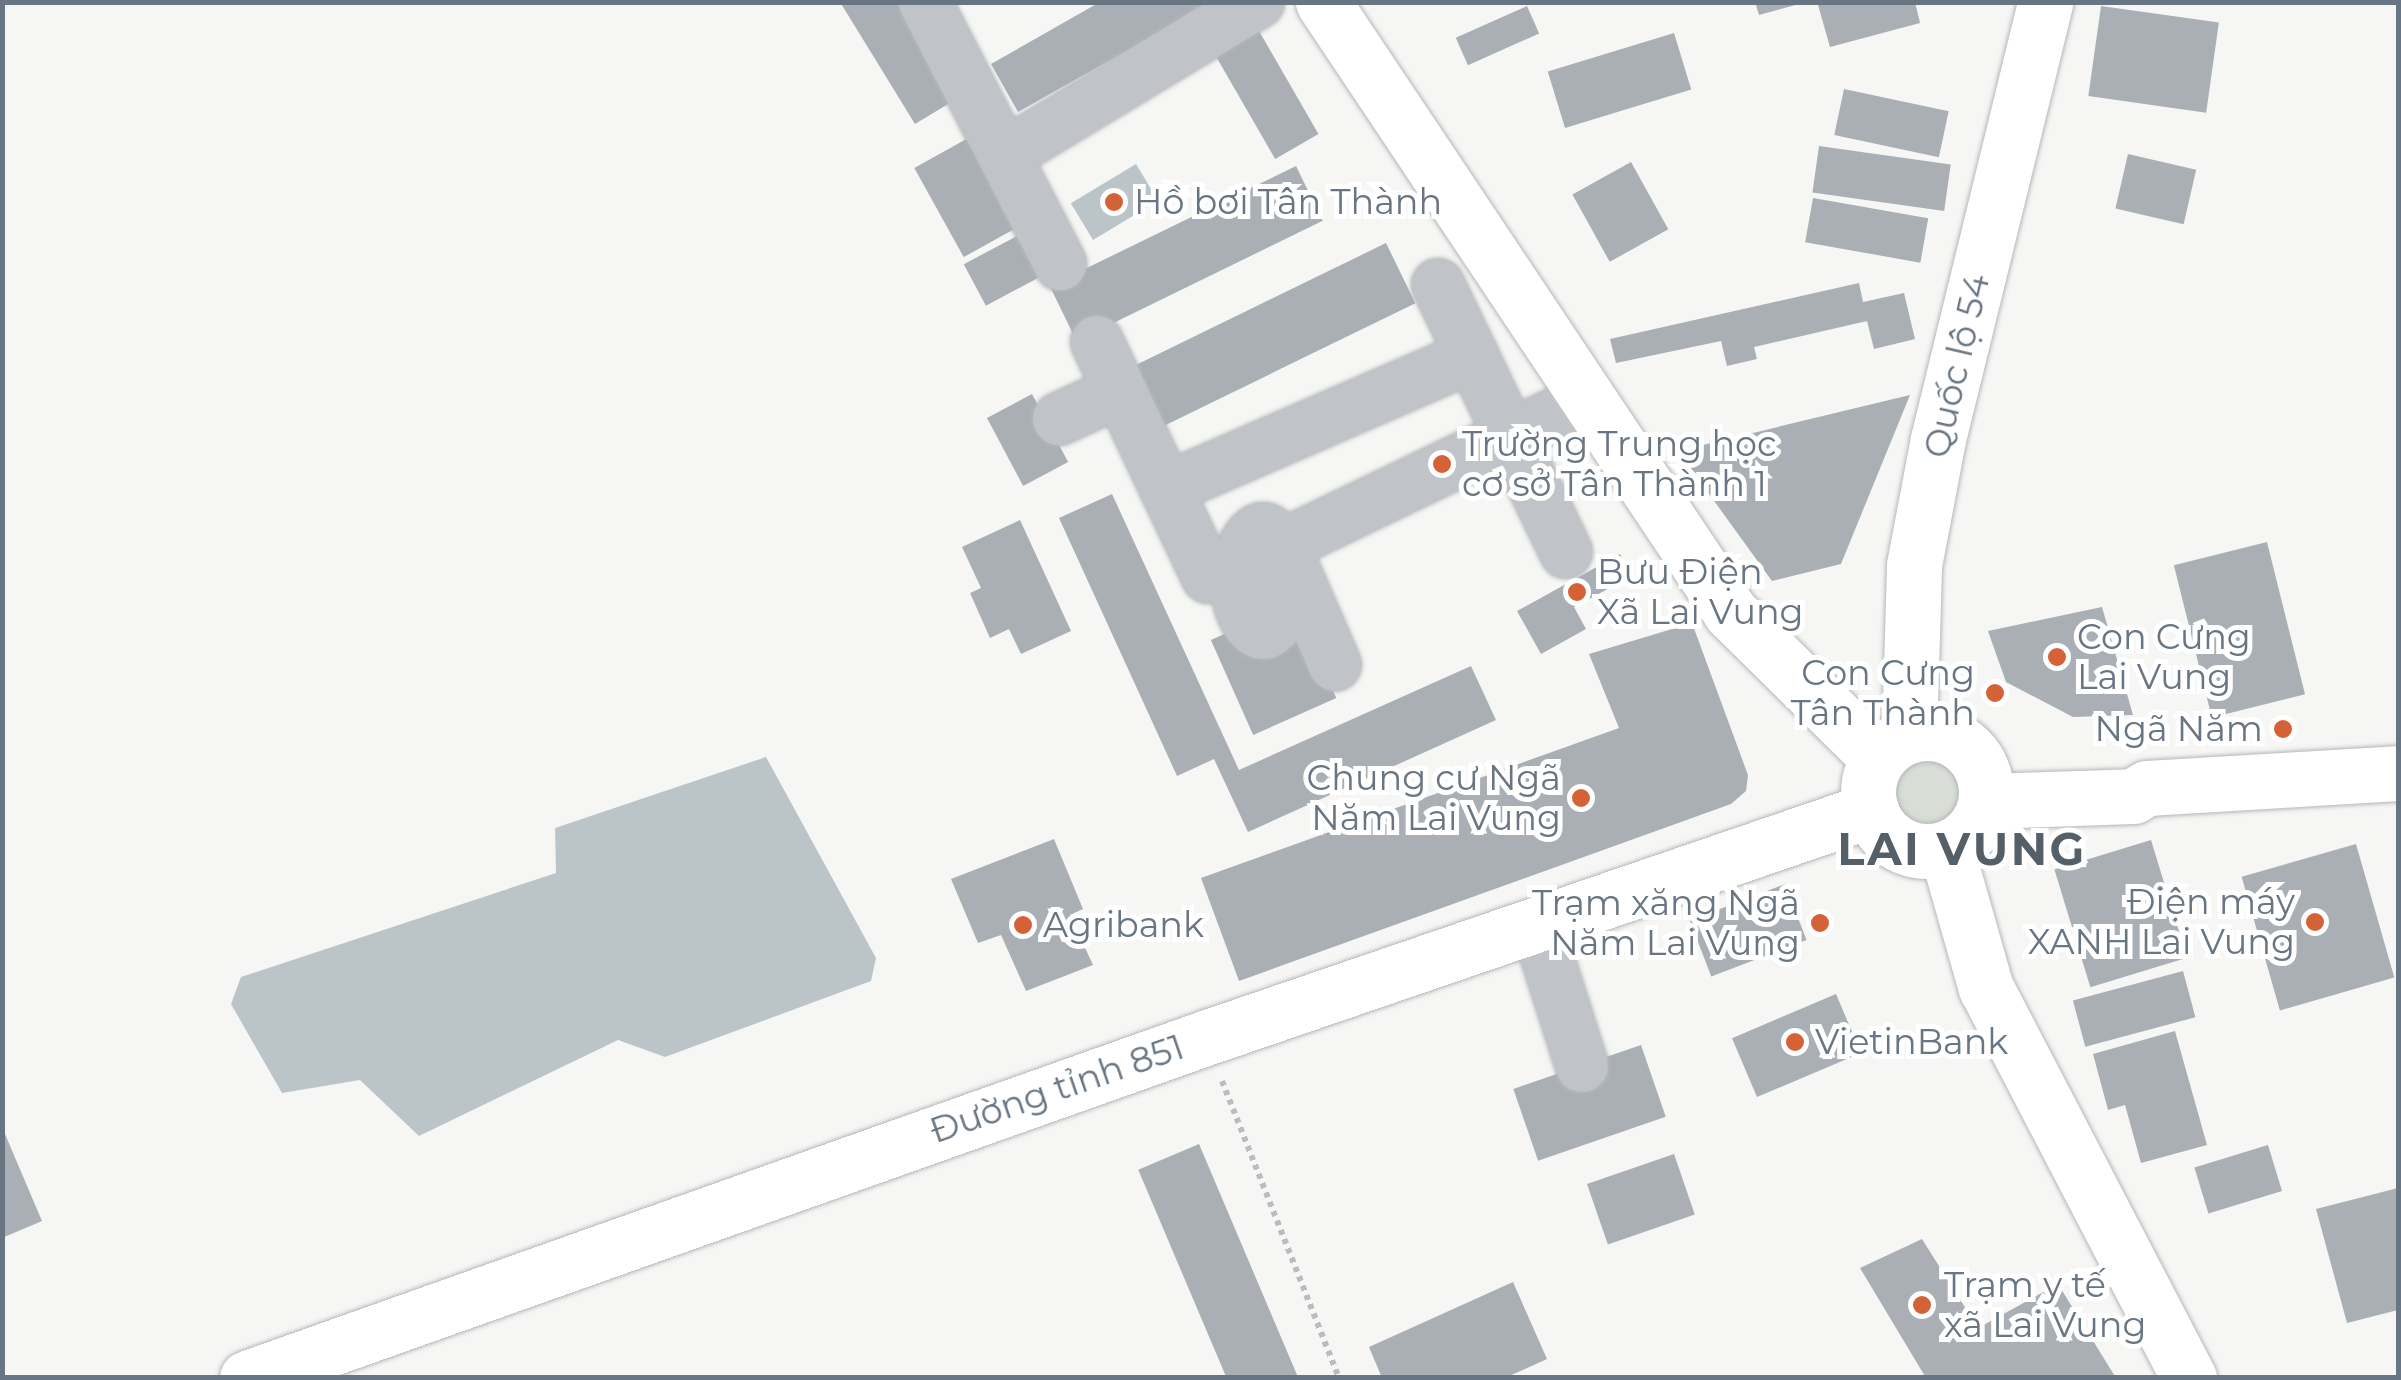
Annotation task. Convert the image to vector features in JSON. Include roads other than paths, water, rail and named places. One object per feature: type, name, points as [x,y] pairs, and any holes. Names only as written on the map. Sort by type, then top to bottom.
[{"type":"main road","points":[[1323,2],[1732,613],[1886,768],[1892,840],[1908,848],[1946,848],[1972,830],[1983,784],[1972,753],[1943,735],[1886,768]]},
{"type":"main road","name":"Quốc lộ 54","points":[[1886,768],[1938,439],[2044,2]]},
{"type":"main road","name":"Đường tỉnh 851","points":[[247,1378],[1205,1038],[1537,925],[1886,768]]},
{"type":"main road","points":[[1983,784],[2132,782],[2147,788],[2398,773]]},
{"type":"main road","points":[[1946,848],[1986,988],[2188,1378]]},
{"type":"street","points":[[926,2],[1060,264]]},
{"type":"street","points":[[1005,155],[1258,2]]},
{"type":"street","points":[[1438,285],[1566,552]]},
{"type":"street","points":[[1097,342],[1166,489],[1244,560],[1335,665]]},
{"type":"street","points":[[1166,489],[1472,356]]},
{"type":"street","points":[[1060,419],[1120,391]]},
{"type":"street","points":[[1244,560],[1586,400]]},
{"type":"street","points":[[1242,456],[1244,560]]},
{"type":"street","points":[[1537,925],[1582,1066]]},
{"type":"place","name":"Hồ bơi Tân Thành","points":[[1114,202]]},
{"type":"place","name":"Trường Trung học cơ sở Tân Thành 1","points":[[1442,464]]},
{"type":"place","name":"Bưu Điện Xã Lai Vung","points":[[1577,592]]},
{"type":"place","name":"Con Cưng Lai Vung","points":[[2057,657]]},
{"type":"place","name":"Con Cưng Tân Thành","points":[[1995,693]]},
{"type":"place","name":"Ngã Năm","points":[[2283,729]]},
{"type":"place","name":"Chung cư Ngã Năm Lai Vung","points":[[1581,798]]},
{"type":"place","name":"Điện máy XANH Lai Vung","points":[[2315,922]]},
{"type":"place","name":"Trạm xăng Ngã Năm Lai Vung","points":[[1820,923]]},
{"type":"place","name":"Agribank","points":[[1023,925]]},
{"type":"place","name":"VietinBank","points":[[1795,1042]]},
{"type":"place","name":"Trạm y tế xã Lai Vung","points":[[1922,1305]]},
{"type":"district","name":"LAI VUNG","points":[[1962,849]]}]
